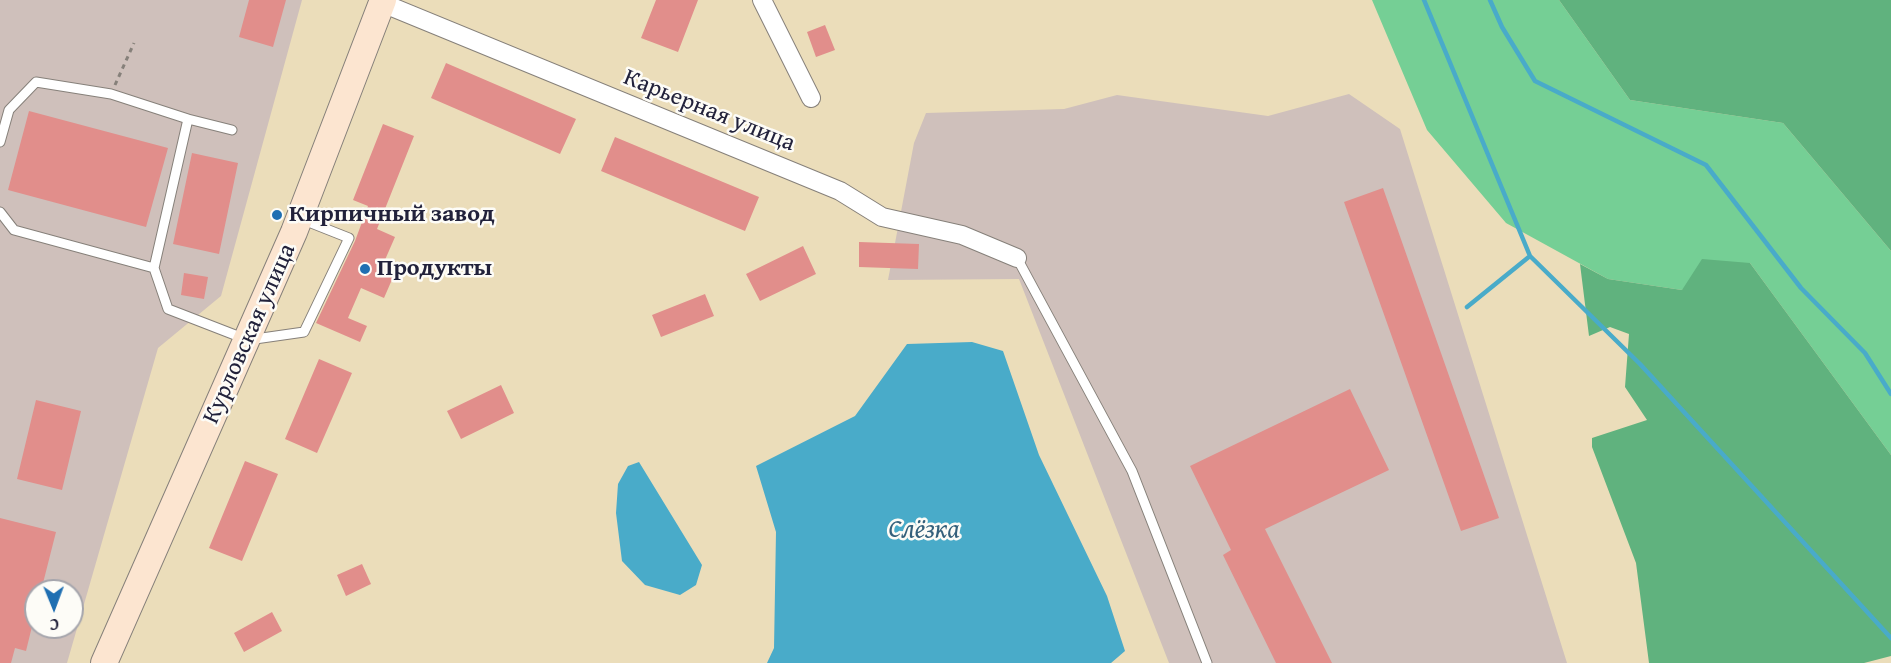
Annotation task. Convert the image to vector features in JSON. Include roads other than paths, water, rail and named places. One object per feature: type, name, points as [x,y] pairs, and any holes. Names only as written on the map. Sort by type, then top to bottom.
[{"type":"main road","name":"Курловская улица","points":[[110,660],[299,218],[383,1]]},
{"type":"street","points":[[762,0],[811,98]]},
{"type":"street","name":"Карьерная улица","points":[[383,1],[840,191],[882,217],[962,235],[1017,258]]},
{"type":"lane","points":[[0,142],[9,110],[36,82],[111,94],[188,119],[232,130]]},
{"type":"lane","points":[[188,119],[153,268],[168,309],[248,340],[304,332],[349,238],[299,218]]},
{"type":"lane","points":[[0,212],[14,230],[153,268]]},
{"type":"lane","points":[[1017,258],[1132,471],[1207,663]]},
{"type":"water","name":"Слёзка","points":[[972,342],[1003,351],[1039,455],[1107,596],[1125,651],[1111,663],[767,663],[774,648],[776,532],[756,466],[855,416],[907,344]]},
{"type":"water","points":[[639,462],[702,565],[696,585],[680,595],[645,585],[622,561],[616,513],[618,484],[628,466]]},
{"type":"waterway","points":[[1424,0],[1530,256],[1640,364],[1891,638]]},
{"type":"waterway","points":[[1490,0],[1502,27],[1535,81],[1706,165],[1801,288],[1865,353],[1891,394]]},
{"type":"waterway","points":[[1467,307],[1530,256]]},
{"type":"place","name":"Кирпичный завод","points":[[277,215]]},
{"type":"place","name":"Продукты","points":[[365,269]]}]
